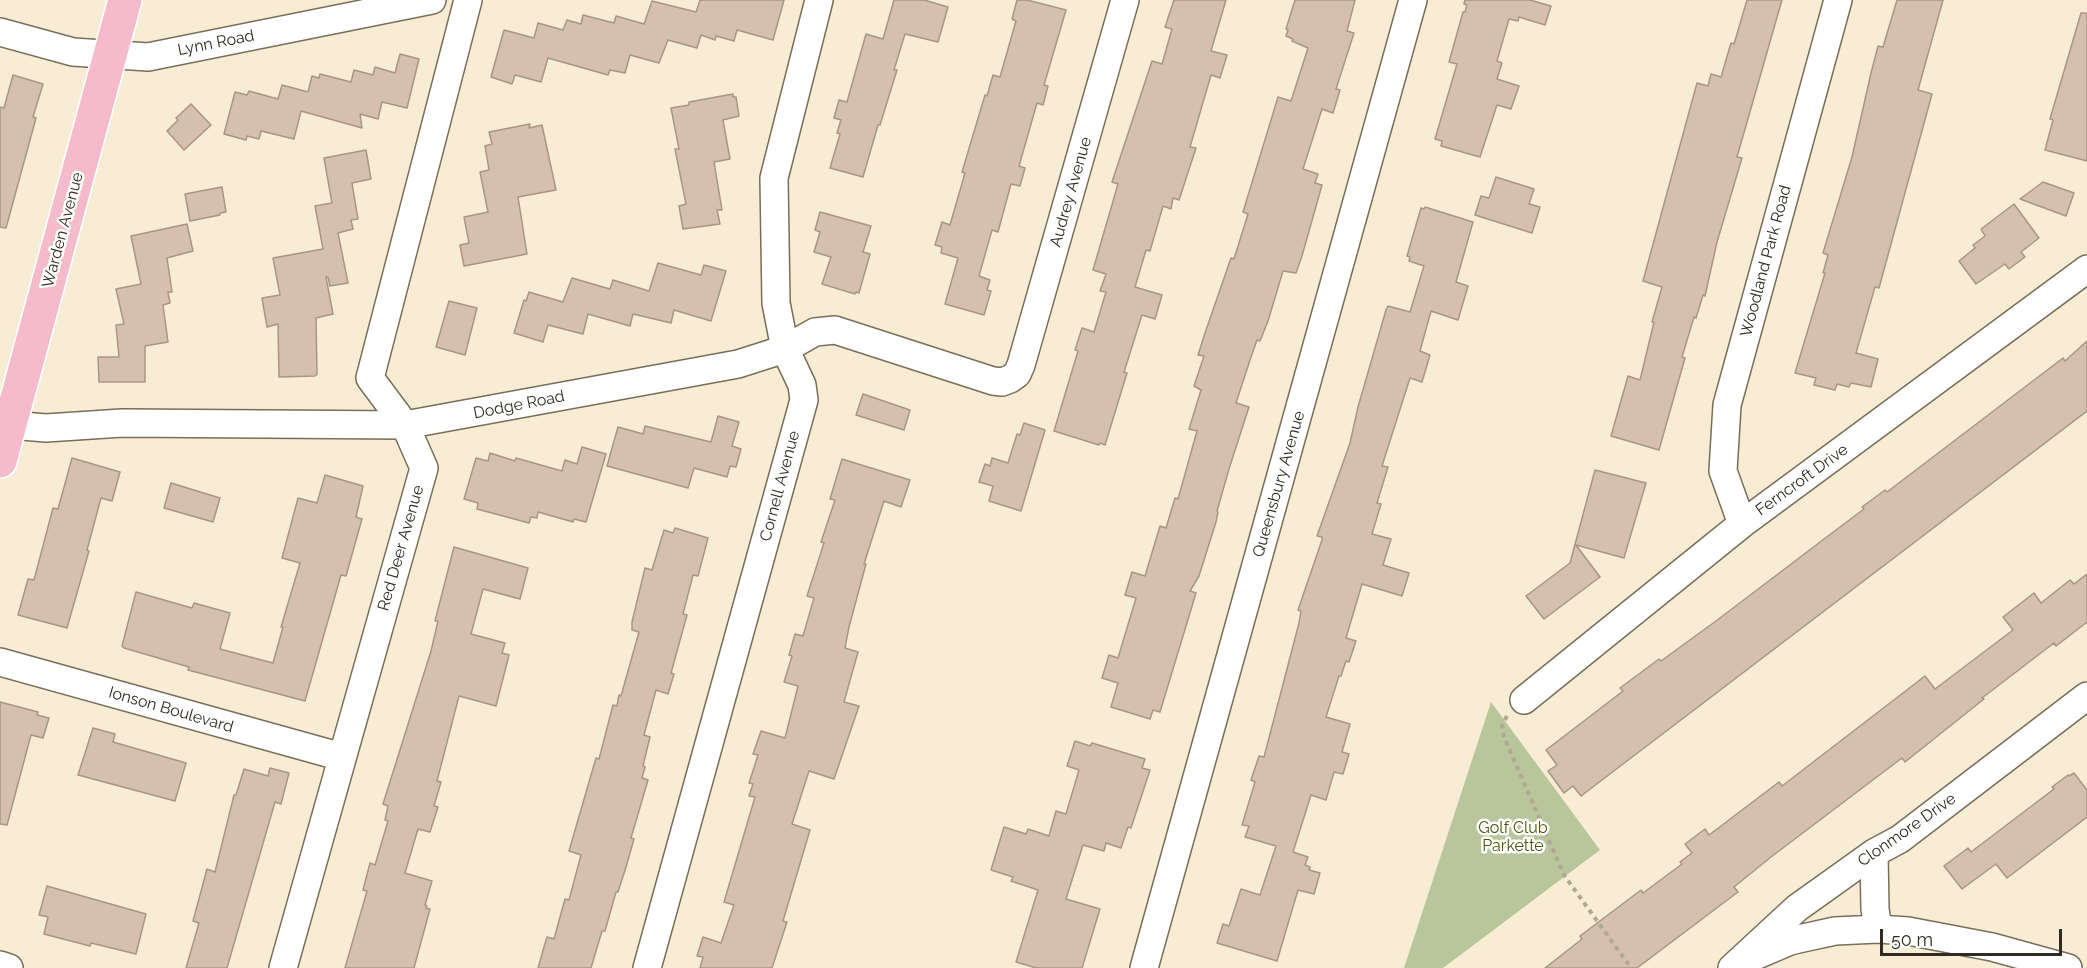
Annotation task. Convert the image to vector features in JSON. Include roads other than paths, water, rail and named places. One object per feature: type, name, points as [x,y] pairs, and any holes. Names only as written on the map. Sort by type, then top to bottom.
[{"type":"main road","name":"Warden Avenue","points":[[0,460],[125,0]]},
{"type":"street","name":"Lynn Road","points":[[0,32],[73,52],[148,57],[432,0]]},
{"type":"street","name":"Red Deer Avenue","points":[[283,968],[424,468],[405,425],[370,378],[468,0]]},
{"type":"street","name":"Cornell Avenue","points":[[647,968],[804,400],[802,385],[785,349],[776,300],[774,178],[819,0]]},
{"type":"street","name":"Audrey Avenue","points":[[1010,380],[1017,374],[1021,365],[1125,0]]},
{"type":"street","name":"Queensbury Avenue","points":[[1144,968],[1413,0]]},
{"type":"street","name":"Woodland Park Road","points":[[1742,524],[1723,471],[1727,405],[1838,0]]},
{"type":"street","name":"Ferncroft Drive","points":[[1524,700],[1742,524],[2087,270]]},
{"type":"street","name":"Dodge Road","points":[[10,425],[46,428],[122,423],[405,425],[738,364],[785,349],[815,332],[835,330],[993,381],[1010,380]]},
{"type":"street","name":"Ionson Boulevard","points":[[0,662],[342,757]]},
{"type":"street","name":"Clonmore Drive","points":[[1733,967],[1797,908],[1874,853],[1900,839],[2087,696]]},
{"type":"street","points":[[1874,853],[1875,909],[1878,929]]},
{"type":"street","points":[[1733,967],[1790,941],[1835,931],[1878,929],[1908,931],[1992,947],[2068,968]]},
{"type":"street","points":[[0,965],[9,968]]},
{"type":"park label","name":"Golf Club Parkette","points":[[1513,837]]}]
